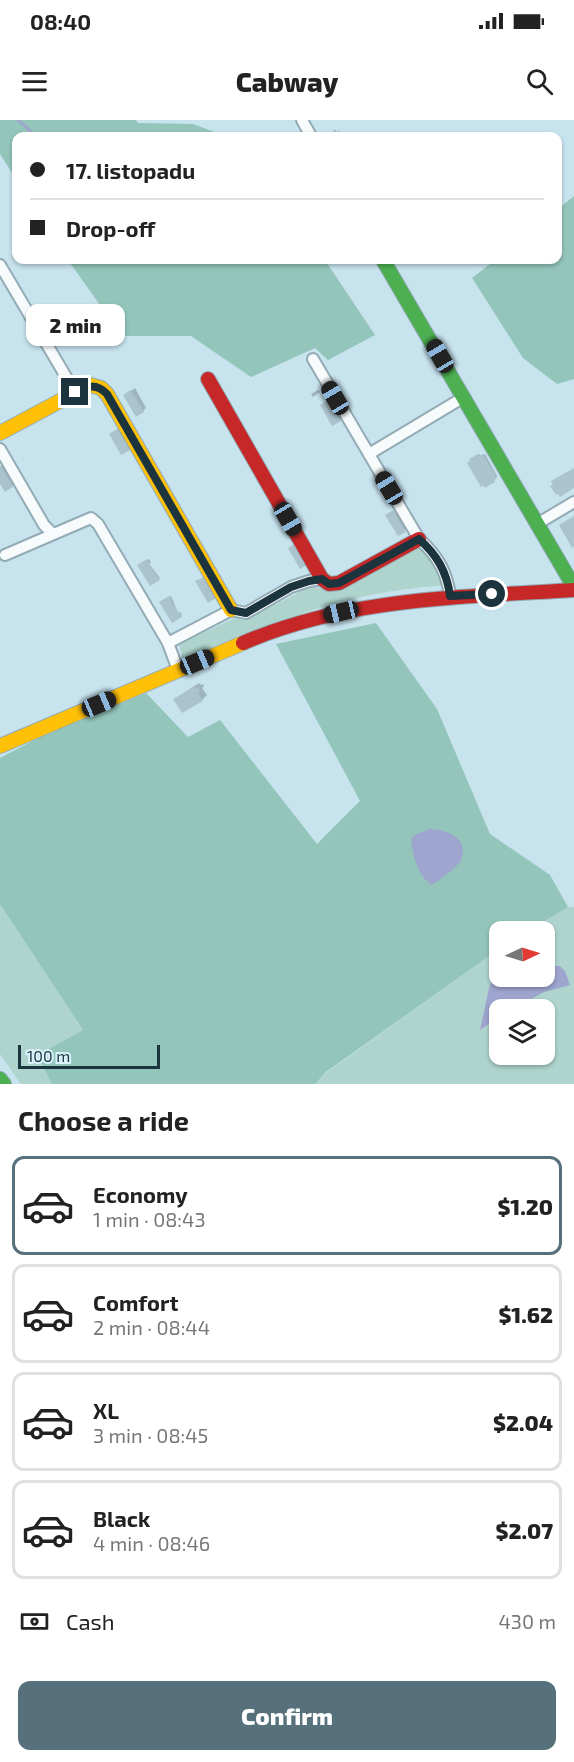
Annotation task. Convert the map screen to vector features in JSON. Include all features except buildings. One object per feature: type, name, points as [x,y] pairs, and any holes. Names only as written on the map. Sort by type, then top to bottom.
[{"type":"street","points":[[0,746],[254,638],[328,615],[450,596],[574,589],[386,264]]},
{"type":"street","points":[[0,265],[75,392]]},
{"type":"street","points":[[313,359],[419,539],[431,550],[441,567],[447,578],[450,596]]},
{"type":"street","points":[[208,379],[322,579],[329,584],[339,583],[419,539]]},
{"type":"street","points":[[0,433],[90,385],[101,388],[107,394],[231,610]]},
{"type":"street","points":[[369,454],[464,397]]},
{"type":"street","points":[[0,450],[44,525],[52,533]]},
{"type":"street","points":[[537,524],[574,502]]},
{"type":"street","points":[[5,555],[91,518],[98,524],[168,643],[178,670]]},
{"type":"street","points":[[168,643],[231,610],[246,613],[291,587],[322,579]]},
{"type":"street","points":[[0,1079],[4,1084]]},
{"type":"green space","points":[[0,120],[136,120],[138,123],[193,124],[214,132],[12,132],[12,173],[0,154]]},
{"type":"green space","points":[[574,196],[574,379],[557,384],[523,358],[472,278],[490,264],[562,264],[562,206]]},
{"type":"green space","points":[[71,264],[328,264],[375,335],[328,360],[315,348],[251,377],[191,336],[122,336]]},
{"type":"green space","points":[[413,548],[421,548],[442,576],[444,585],[390,592],[335,603],[269,625],[183,659],[179,644],[235,618],[255,615],[310,587],[339,589]]},
{"type":"green space","points":[[376,623],[437,709],[490,834],[550,875],[568,907],[545,921],[489,921],[489,956],[326,1072],[315,1084],[52,1084],[37,1055],[83,1030],[0,904],[0,758],[42,736],[146,693],[188,737],[220,720],[317,844],[360,801],[276,644]]},
{"type":"green space","points":[[0,904],[83,1030],[37,1055],[52,1084],[21,1084],[0,1054]]},
{"type":"green space","points":[[568,907],[574,907],[574,1084],[315,1084],[326,1073],[489,956],[489,987],[555,987],[555,921],[545,921]]},
{"type":"water","points":[[429,829],[455,836],[463,852],[456,866],[432,885],[423,877],[417,864],[411,838]]},
{"type":"water","points":[[555,966],[560,966],[565,971],[570,985],[544,992],[531,999],[489,999],[489,1024],[480,1030],[489,988],[555,987]]},
{"type":"waterway","points":[[18,120],[32,132]]},
{"type":"traffic: fast","points":[[385,264],[574,587]]},
{"type":"traffic: fast","points":[[0,1079],[4,1084]]},
{"type":"traffic: slow","points":[[0,433],[90,385],[101,388],[107,394],[231,610]]},
{"type":"traffic: slow","points":[[0,746],[243,643]]},
{"type":"traffic: jam","points":[[208,379],[322,579],[329,584],[339,583],[419,539]]},
{"type":"traffic: jam","points":[[243,643],[282,628],[364,608],[447,598],[574,590]]},
{"type":"route","points":[[75,392],[90,385],[101,388],[107,394],[231,610],[246,613],[291,587],[309,581],[322,579],[329,584],[339,583],[419,539],[431,550],[447,578],[450,596],[492,594]]}]
